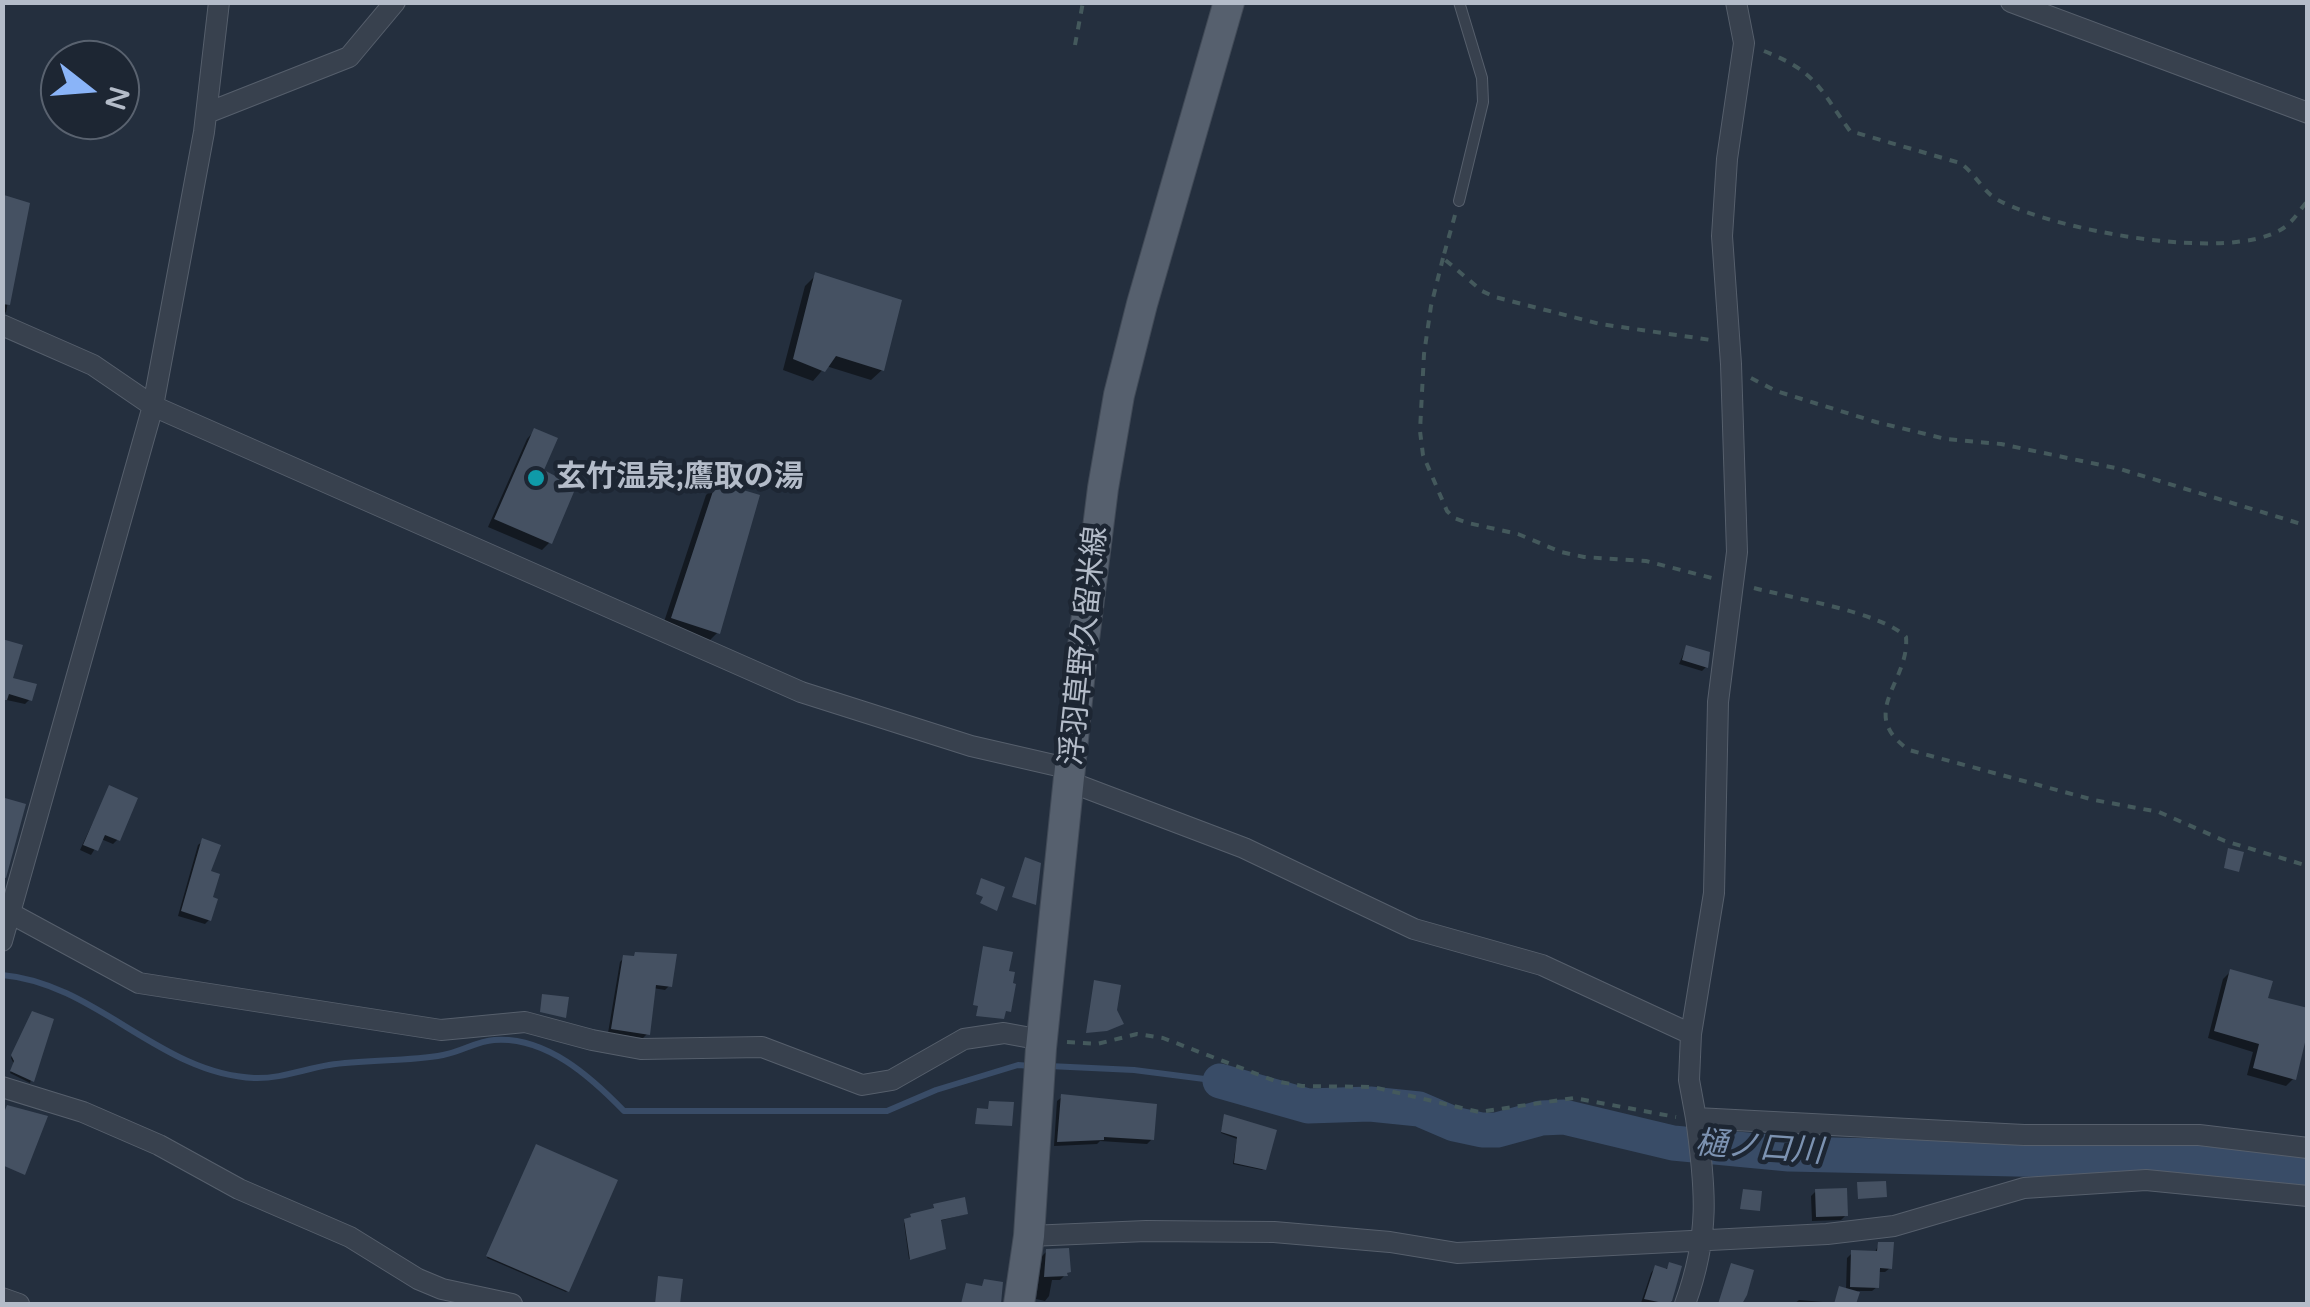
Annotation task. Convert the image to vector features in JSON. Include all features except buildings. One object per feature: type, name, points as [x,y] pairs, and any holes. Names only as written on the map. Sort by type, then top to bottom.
[{"type":"main road","name":"浮羽草野久留米線","points":[[1019,1304],[1029,1236],[1038,1086],[1091,574],[1119,395],[1229,2]]},
{"type":"street","points":[[2,941],[62,740],[153,406],[207,113],[219,2]]},
{"type":"street","points":[[207,113],[350,56],[395,2]]},
{"type":"street","points":[[1685,1304],[1704,1238],[1703,1166],[1689,1080],[1690,1034],[1714,893],[1718,702],[1735,583],[1738,518],[1722,213],[1744,42],[1736,2]]},
{"type":"street","points":[[2012,2],[2308,113]]},
{"type":"street","points":[[2,325],[92,365],[153,406],[802,692],[1070,776],[1244,848],[1414,929],[1542,965],[1690,1034]]},
{"type":"street","points":[[10,913],[139,983],[441,1030],[525,1022],[641,1049],[762,1046],[862,1085],[892,1080],[975,1036],[1004,1033],[1042,1044]]},
{"type":"street","points":[[2,1087],[83,1112],[159,1145],[249,1194],[350,1236],[418,1279],[442,1289],[512,1304]]},
{"type":"street","points":[[1696,1123],[2024,1135],[2198,1135],[2308,1148]]},
{"type":"street","points":[[1029,1236],[1146,1231],[1274,1232],[1390,1242],[1457,1253],[1827,1234],[1894,1226],[2024,1188],[2146,1180],[2308,1196]]},
{"type":"street","points":[[2,1298],[19,1304]]},
{"type":"lane","points":[[1458,201],[1483,102],[1482,78],[1460,2]]},
{"type":"path","points":[[1074,45],[1083,2]]},
{"type":"path","points":[[1744,42],[1807,72],[1821,85],[1850,131],[1960,163],[1996,199],[2057,222],[2151,240],[2226,242],[2282,230],[2308,200]]},
{"type":"path","points":[[1458,201],[1429,322],[1420,431],[1423,455],[1447,511],[1454,518],[1518,534],[1561,552],[1646,562],[1896,628],[1906,637],[1907,652],[1885,708],[1885,724],[1892,738],[1908,750],[2094,800],[2159,812],[2236,845],[2308,866]]},
{"type":"path","points":[[1443,258],[1494,297],[1730,353],[1776,391],[1839,412],[1946,439],[2001,444],[2120,470],[2308,526]]},
{"type":"path","points":[[1042,1044],[1098,1044],[1138,1034],[1163,1038],[1275,1080],[1302,1086],[1373,1087],[1479,1112],[1574,1098],[1696,1123]]},
{"type":"waterway","points":[[2,975],[68,994],[158,1046],[220,1073],[273,1077],[343,1063],[450,1054],[488,1041],[513,1041],[566,1061],[624,1111],[887,1111],[936,1090],[1018,1065],[1031,1066]]},
{"type":"waterway","points":[[1049,1066],[1134,1070],[1220,1081]]},
{"type":"waterway","name":"樋ノ口川","points":[[1220,1081],[1308,1106],[1370,1104],[1419,1109],[1454,1124],[1482,1130],[1564,1117],[1673,1143],[1789,1154],[2196,1163],[2308,1173]]},
{"type":"place","name":"玄竹温泉;鷹取の湯","points":[[536,478]]}]
